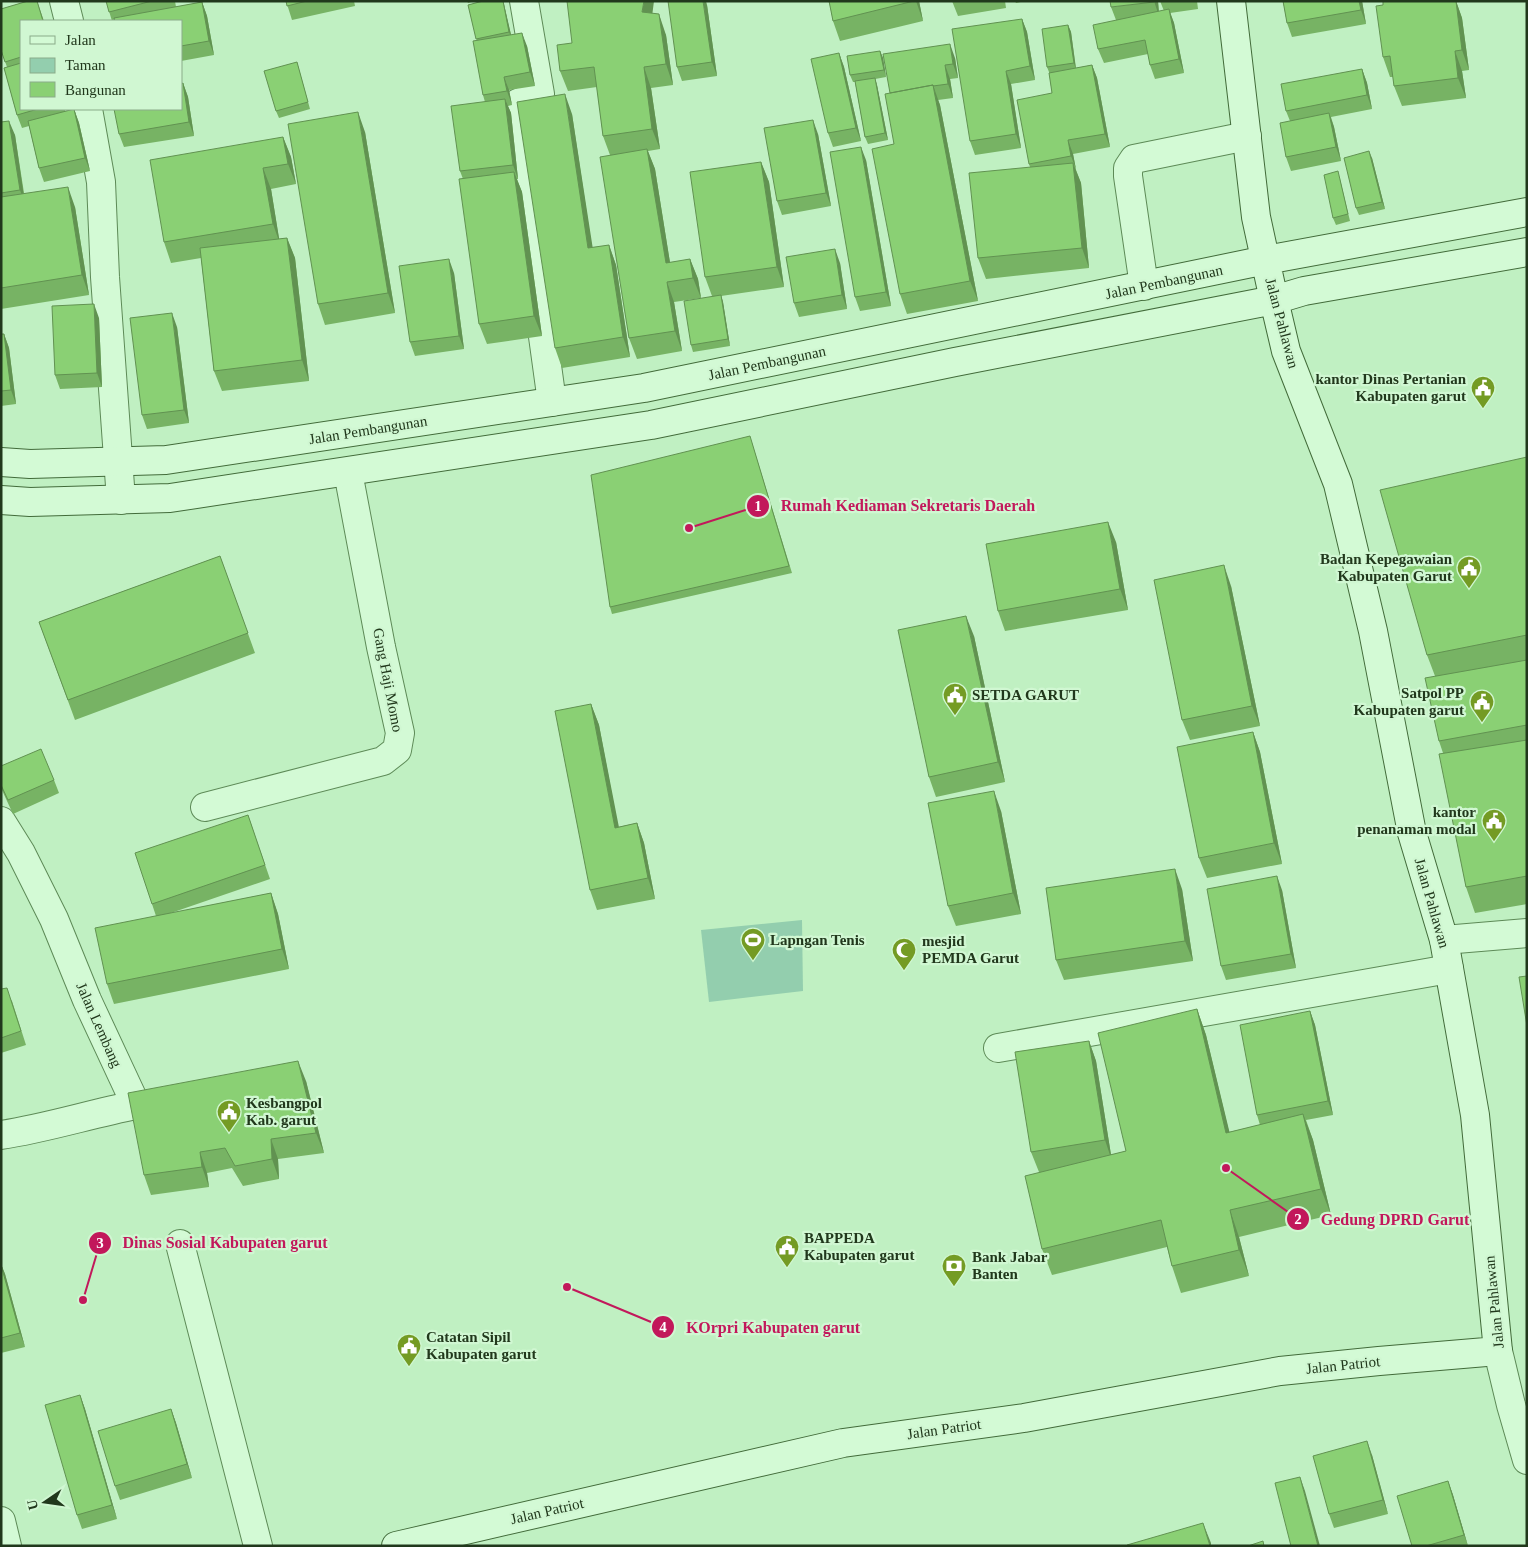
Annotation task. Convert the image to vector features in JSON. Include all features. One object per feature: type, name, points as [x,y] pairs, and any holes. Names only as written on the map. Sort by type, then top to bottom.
[{"type":"main road","points":[[64,1],[68,20]]},
{"type":"main road","points":[[524,1],[540,94],[538,97],[517,103],[512,111],[552,402]]},
{"type":"main road","name":"Jalan Pahlawan","points":[[1231,1],[1256,217],[1274,300],[1286,351],[1338,484],[1373,632],[1412,833],[1444,940],[1450,969],[1476,1115],[1498,1351],[1527,1460]]},
{"type":"main road","points":[[88,110],[101,182],[105,277],[121,500]]},
{"type":"main road","points":[[1144,286],[1128,176],[1128,168],[1134,159],[1247,136]]},
{"type":"main road","name":"Jalan Pembangunan","points":[[1,462],[30,464],[166,460],[644,388],[1266,260],[1527,212]]},
{"type":"main road","points":[[1,500],[30,502],[170,498],[660,423],[955,362],[1274,300],[1304,292],[1527,252]]},
{"type":"main road","points":[[1095,296],[1102,333]]},
{"type":"main road","points":[[948,326],[955,362]]},
{"type":"main road","points":[[817,352],[825,389]]},
{"type":"main road","points":[[597,395],[604,432]]},
{"type":"main road","name":"Gang Haji Momo","points":[[205,807],[383,761],[397,750],[400,733],[381,647],[348,472]]},
{"type":"main road","name":"Jalan Lembang","points":[[1,822],[21,853],[54,919],[87,1000],[136,1105],[53,1125],[1,1135]]},
{"type":"main road","points":[[1444,940],[1527,933]]},
{"type":"main road","points":[[998,1048],[1450,969]]},
{"type":"main road","points":[[180,1244],[258,1546]]},
{"type":"main road","name":"Jalan Patriot","points":[[396,1546],[843,1442],[1024,1418],[1157,1392],[1280,1371],[1498,1351]]},
{"type":"main road","points":[[1,1521],[7,1546]]},
{"type":"green space","name":"Lapngan Tenis","points":[[802,920],[803,991],[709,1002],[701,930]]},
{"type":"building","points":[[28,1],[37,1],[43,20],[20,20],[20,57],[5,62],[1,50],[1,9]]},
{"type":"building","points":[[106,1],[152,1],[109,12]]},
{"type":"building","points":[[286,1],[307,1],[287,6]]},
{"type":"building","points":[[483,1],[503,1],[509,32],[476,39],[468,5]]},
{"type":"building","points":[[567,1],[644,1],[642,12],[659,14],[666,64],[644,67],[652,129],[603,136],[594,67],[560,71],[557,45],[572,43]]},
{"type":"building","points":[[668,1],[703,1],[712,62],[677,67]]},
{"type":"building","points":[[829,1],[914,1],[833,21]]},
{"type":"building","points":[[1110,1],[1154,1],[1154,2],[1111,7]]},
{"type":"building","points":[[1283,1],[1359,1],[1361,10],[1287,23]]},
{"type":"building","points":[[1383,1],[1456,1],[1462,50],[1455,51],[1458,78],[1394,86],[1390,56],[1383,57],[1376,6],[1383,5]]},
{"type":"building","points":[[202,2],[209,41],[182,46],[182,20],[115,20],[114,18]]},
{"type":"building","points":[[1169,9],[1179,59],[1150,65],[1145,40],[1098,49],[1093,25]]},
{"type":"building","points":[[1022,19],[1030,66],[1006,71],[1016,134],[970,141],[952,29]]},
{"type":"building","points":[[1068,25],[1074,63],[1047,67],[1042,29]]},
{"type":"building","points":[[522,33],[530,72],[504,77],[507,91],[483,95],[473,41]]},
{"type":"building","points":[[950,44],[953,64],[945,65],[948,84],[890,93],[883,54]]},
{"type":"building","points":[[880,51],[884,70],[850,75],[847,56]]},
{"type":"building","points":[[839,53],[856,128],[828,133],[811,59]]},
{"type":"building","points":[[297,62],[308,102],[276,111],[264,71]]},
{"type":"building","points":[[20,63],[20,110],[34,110],[17,115],[4,68]]},
{"type":"building","points":[[1092,65],[1105,134],[1068,140],[1071,156],[1029,164],[1017,100],[1052,93],[1049,73]]},
{"type":"building","points":[[1362,69],[1367,95],[1286,111],[1281,84]]},
{"type":"building","points":[[875,78],[885,133],[865,137],[855,81]]},
{"type":"building","points":[[182,84],[189,122],[119,134],[114,110],[182,110]]},
{"type":"building","points":[[933,85],[970,281],[900,294],[872,149],[894,144],[885,94]]},
{"type":"building","points":[[565,94],[588,248],[609,245],[623,337],[555,348],[517,102]]},
{"type":"building","points":[[505,99],[513,165],[460,171],[451,106]]},
{"type":"building","points":[[74,110],[85,158],[39,168],[28,121]]},
{"type":"building","points":[[358,112],[388,293],[318,304],[288,124]]},
{"type":"building","points":[[1329,113],[1336,147],[1286,157],[1280,123]]},
{"type":"building","points":[[813,120],[826,193],[777,201],[764,128]]},
{"type":"building","points":[[9,121],[20,190],[1,193],[1,122]]},
{"type":"building","points":[[283,137],[288,164],[263,168],[273,224],[164,242],[150,160]]},
{"type":"building","points":[[861,147],[886,292],[855,297],[830,152]]},
{"type":"building","points":[[647,149],[666,263],[690,259],[693,278],[667,282],[675,331],[629,338],[600,157]]},
{"type":"building","points":[[1369,151],[1382,202],[1356,208],[1344,158]]},
{"type":"building","points":[[761,162],[777,267],[705,277],[690,172]]},
{"type":"building","points":[[1073,163],[1082,248],[978,258],[969,173]]},
{"type":"building","points":[[1338,171],[1348,214],[1333,218],[1324,175]]},
{"type":"building","points":[[514,172],[534,316],[479,324],[459,179]]},
{"type":"building","points":[[68,187],[82,275],[1,288],[1,197]]},
{"type":"building","points":[[287,238],[302,360],[214,371],[200,248]]},
{"type":"building","points":[[835,249],[842,295],[794,303],[786,257]]},
{"type":"building","points":[[449,259],[459,336],[410,342],[399,266]]},
{"type":"building","points":[[721,295],[728,339],[691,345],[684,301]]},
{"type":"building","points":[[94,304],[97,373],[55,375],[52,306]]},
{"type":"building","points":[[172,313],[184,410],[142,415],[130,318]]},
{"type":"building","points":[[1,334],[4,334],[11,390],[1,391]]},
{"type":"building","points":[[750,436],[789,566],[610,607],[591,475]]},
{"type":"building","name":"Badan Kepegawaian Kabupaten Garut","points":[[1527,457],[1527,635],[1427,655],[1380,490]]},
{"type":"building","points":[[1108,522],[1120,589],[998,611],[986,544]]},
{"type":"building","points":[[220,556],[248,633],[68,700],[39,622]]},
{"type":"building","points":[[1224,565],[1252,706],[1182,720],[1154,580]]},
{"type":"building","name":"SETDA GARUT","points":[[966,616],[998,762],[929,777],[898,630]]},
{"type":"building","name":"Satpol PP Kabupaten garut","points":[[1527,660],[1527,725],[1439,741],[1425,678]]},
{"type":"building","points":[[591,704],[615,828],[637,823],[648,878],[590,890],[555,711]]},
{"type":"building","points":[[1253,732],[1274,843],[1199,858],[1177,747]]},
{"type":"building","name":"kantor penanaman modal","points":[[1527,740],[1527,876],[1466,887],[1439,754]]},
{"type":"building","points":[[41,749],[54,780],[8,800],[1,785],[1,766]]},
{"type":"building","points":[[994,791],[1013,893],[948,906],[928,803]]},
{"type":"building","points":[[248,815],[265,865],[152,904],[135,853]]},
{"type":"building","points":[[1175,869],[1185,941],[1056,960],[1046,888]]},
{"type":"building","points":[[1277,876],[1291,954],[1221,966],[1207,889]]},
{"type":"building","points":[[271,893],[282,949],[107,984],[95,928]]},
{"type":"building","points":[[1527,976],[1527,1026],[1519,977]]},
{"type":"building","points":[[7,988],[21,1031],[1,1038],[1,989]]},
{"type":"building","points":[[1197,1009],[1226,1133],[1303,1114],[1321,1189],[1230,1210],[1239,1250],[1172,1266],[1161,1220],[1042,1249],[1025,1176],[1126,1151],[1098,1033]]},
{"type":"building","points":[[1310,1011],[1328,1101],[1257,1115],[1240,1025]]},
{"type":"building","points":[[1089,1041],[1105,1140],[1031,1152],[1015,1052]]},
{"type":"building","name":"Kesbangpol Kab. garut","points":[[298,1061],[316,1133],[271,1139],[272,1159],[235,1166],[225,1148],[200,1152],[202,1167],[144,1175],[128,1093]]},
{"type":"building","points":[[1,1265],[20,1333],[1,1338]]},
{"type":"building","points":[[80,1395],[112,1505],[77,1515],[45,1405]]},
{"type":"building","points":[[171,1409],[187,1464],[115,1486],[98,1431]]},
{"type":"building","points":[[1367,1441],[1383,1500],[1329,1514],[1313,1456]]},
{"type":"building","points":[[1300,1477],[1318,1546],[1291,1546],[1275,1483]]},
{"type":"building","points":[[1448,1481],[1464,1535],[1426,1546],[1412,1546],[1397,1496]]},
{"type":"building","points":[[1203,1523],[1210,1546],[1127,1546],[1127,1545]]},
{"type":"building","points":[[1263,1541],[1264,1546],[1248,1546]]},
{"type":"place","name":"kantor Dinas Pertanian Kabupaten garut","points":[[1483,409]]},
{"type":"place","name":"Rumah Kediaman Sekretaris Daerah","points":[[689,528]]},
{"type":"place","name":"Badan Kepegawaian Kabupaten Garut","points":[[1469,589]]},
{"type":"place","name":"SETDA GARUT","points":[[955,716]]},
{"type":"place","name":"Satpol PP Kabupaten garut","points":[[1482,723]]},
{"type":"place","name":"kantor penanaman modal","points":[[1494,842]]},
{"type":"place","name":"Lapngan Tenis","points":[[753,961]]},
{"type":"place","name":"mesjid PEMDA Garut","points":[[904,971]]},
{"type":"place","name":"Kesbangpol Kab. garut","points":[[229,1133]]},
{"type":"place","name":"Gedung DPRD Garut","points":[[1226,1168]]},
{"type":"place","name":"BAPPEDA Kabupaten garut","points":[[787,1268]]},
{"type":"place","name":"KOrpri Kabupaten garut","points":[[567,1287]]},
{"type":"place","name":"Bank Jabar Banten","points":[[954,1287]]},
{"type":"place","name":"Dinas Sosial Kabupaten garut","points":[[83,1300]]},
{"type":"place","name":"Catatan Sipil Kabupaten garut","points":[[409,1367]]}]
